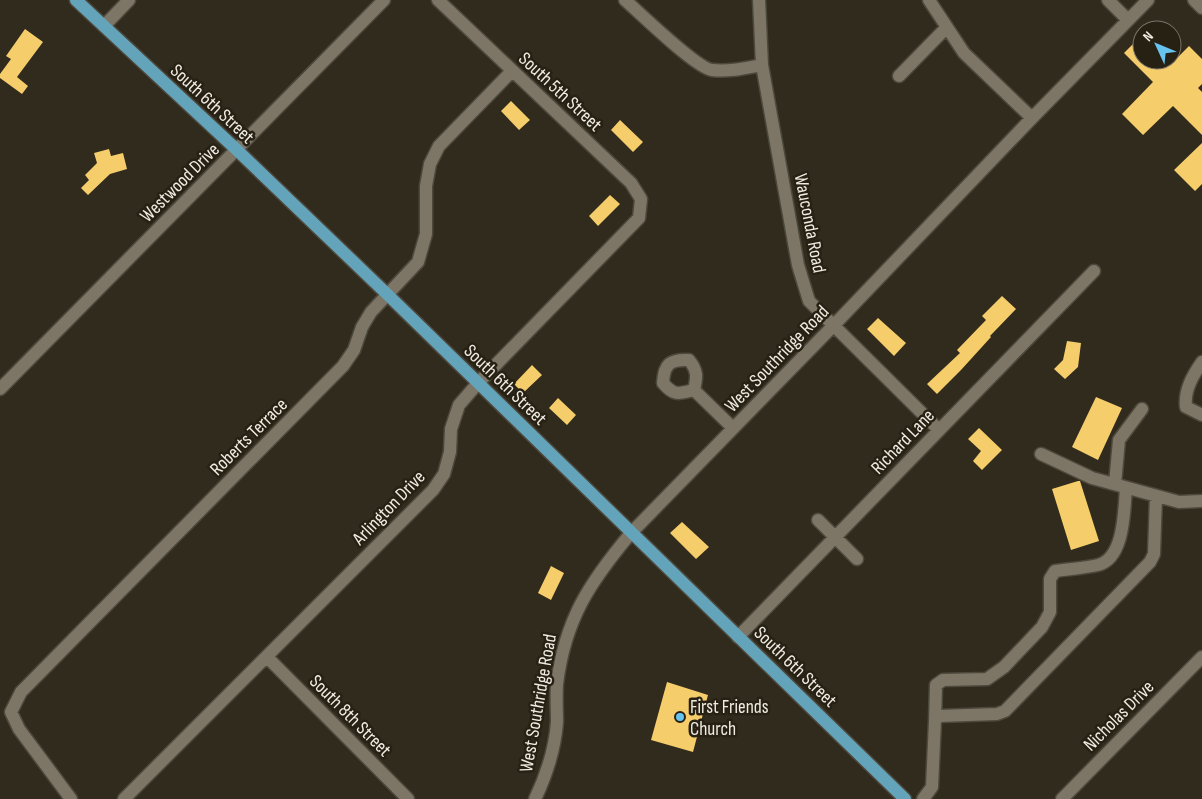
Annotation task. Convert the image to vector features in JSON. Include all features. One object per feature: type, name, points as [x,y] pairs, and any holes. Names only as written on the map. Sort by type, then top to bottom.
[{"type":"main road","name":"South 6th Street","points":[[76,0],[237,150],[388,295],[905,799]]},
{"type":"street","points":[[104,26],[129,0]]},
{"type":"street","name":"Westwood Drive","points":[[0,389],[384,0]]},
{"type":"street","name":"South 5th Street","points":[[438,0],[631,183],[641,199],[639,218]]},
{"type":"street","points":[[625,0],[695,62],[710,70],[730,70],[762,65]]},
{"type":"street","name":"Wauconda Road","points":[[759,0],[762,65],[798,266],[809,301],[939,430]]},
{"type":"street","points":[[929,0],[964,53],[1032,118]]},
{"type":"street","points":[[1108,0],[1128,20]]},
{"type":"street","name":"West Southridge Road","points":[[535,799],[550,761],[556,724],[557,685],[565,640],[583,598],[606,563],[631,533],[1148,0]]},
{"type":"street","points":[[1194,0],[1202,8]]},
{"type":"street","points":[[899,76],[947,27]]},
{"type":"street","name":"Roberts Terrace","points":[[72,799],[19,729],[12,712],[21,692],[343,366],[354,350],[362,326],[370,312],[418,262],[426,234],[426,186],[430,164],[439,146],[512,71]]},
{"type":"street","name":"Arlington Drive","points":[[124,799],[433,490],[444,474],[450,452],[451,429],[459,405],[478,383],[639,218]]},
{"type":"street","name":"Richard Lane","points":[[738,637],[1094,271]]},
{"type":"street","points":[[1202,362],[1188,387],[1185,397],[1186,407],[1202,415]]},
{"type":"street","points":[[694,390],[733,428]]},
{"type":"street","points":[[924,799],[932,787],[936,685],[944,680],[987,679],[1004,667],[1042,627],[1050,612],[1050,579],[1056,572],[1101,564],[1113,554],[1122,536],[1119,440],[1142,410]]},
{"type":"street","points":[[1041,454],[1092,478],[1179,502],[1202,501]]},
{"type":"street","points":[[935,721],[939,716],[997,714],[1005,711],[1150,562],[1154,554],[1156,496]]},
{"type":"street","points":[[818,520],[857,559]]},
{"type":"street","name":"South 8th Street","points":[[267,657],[408,799]]},
{"type":"street","name":"Nicholas Drive","points":[[1062,799],[1202,657]]},
{"type":"building","points":[[25,29],[43,42],[17,77],[28,86],[22,94],[0,78],[0,74],[11,59],[6,56]]},
{"type":"building","points":[[1132,45],[1132,61],[1124,53]]},
{"type":"building","points":[[1189,46],[1202,59],[1202,84],[1198,88],[1202,92],[1202,135],[1173,106],[1143,135],[1122,114],[1153,82],[1141,70],[1182,70],[1182,53]]},
{"type":"building","points":[[511,101],[530,120],[519,130],[501,111]]},
{"type":"building","points":[[620,120],[643,142],[633,152],[611,130]]},
{"type":"building","points":[[1202,143],[1202,184],[1195,191],[1174,170]]},
{"type":"building","points":[[109,149],[111,156],[123,153],[127,169],[110,174],[88,195],[81,188],[89,180],[85,175],[97,163],[94,153]]},
{"type":"building","points":[[610,195],[620,204],[598,226],[589,216]]},
{"type":"building","points":[[1002,296],[1016,309],[937,394],[927,384],[960,353],[957,350],[986,320],[982,316]]},
{"type":"building","points":[[878,318],[906,343],[894,356],[867,329]]},
{"type":"building","points":[[1067,341],[1081,343],[1078,367],[1065,379],[1054,369],[1063,360]]},
{"type":"building","points":[[532,365],[542,375],[523,393],[514,384]]},
{"type":"building","points":[[1096,397],[1122,408],[1098,460],[1072,447]]},
{"type":"building","points":[[558,398],[576,415],[567,425],[549,408]]},
{"type":"building","points":[[979,428],[1002,450],[982,470],[973,461],[981,451],[968,439]]},
{"type":"building","points":[[1080,481],[1099,541],[1071,550],[1052,489]]},
{"type":"building","points":[[682,522],[709,547],[696,559],[670,533]]},
{"type":"building","points":[[551,566],[564,573],[551,600],[538,593]]},
{"type":"building","name":"First Friends Church","points":[[667,682],[708,695],[693,752],[651,740]]},
{"type":"place","name":"First Friends Church","points":[[680,717]]}]
